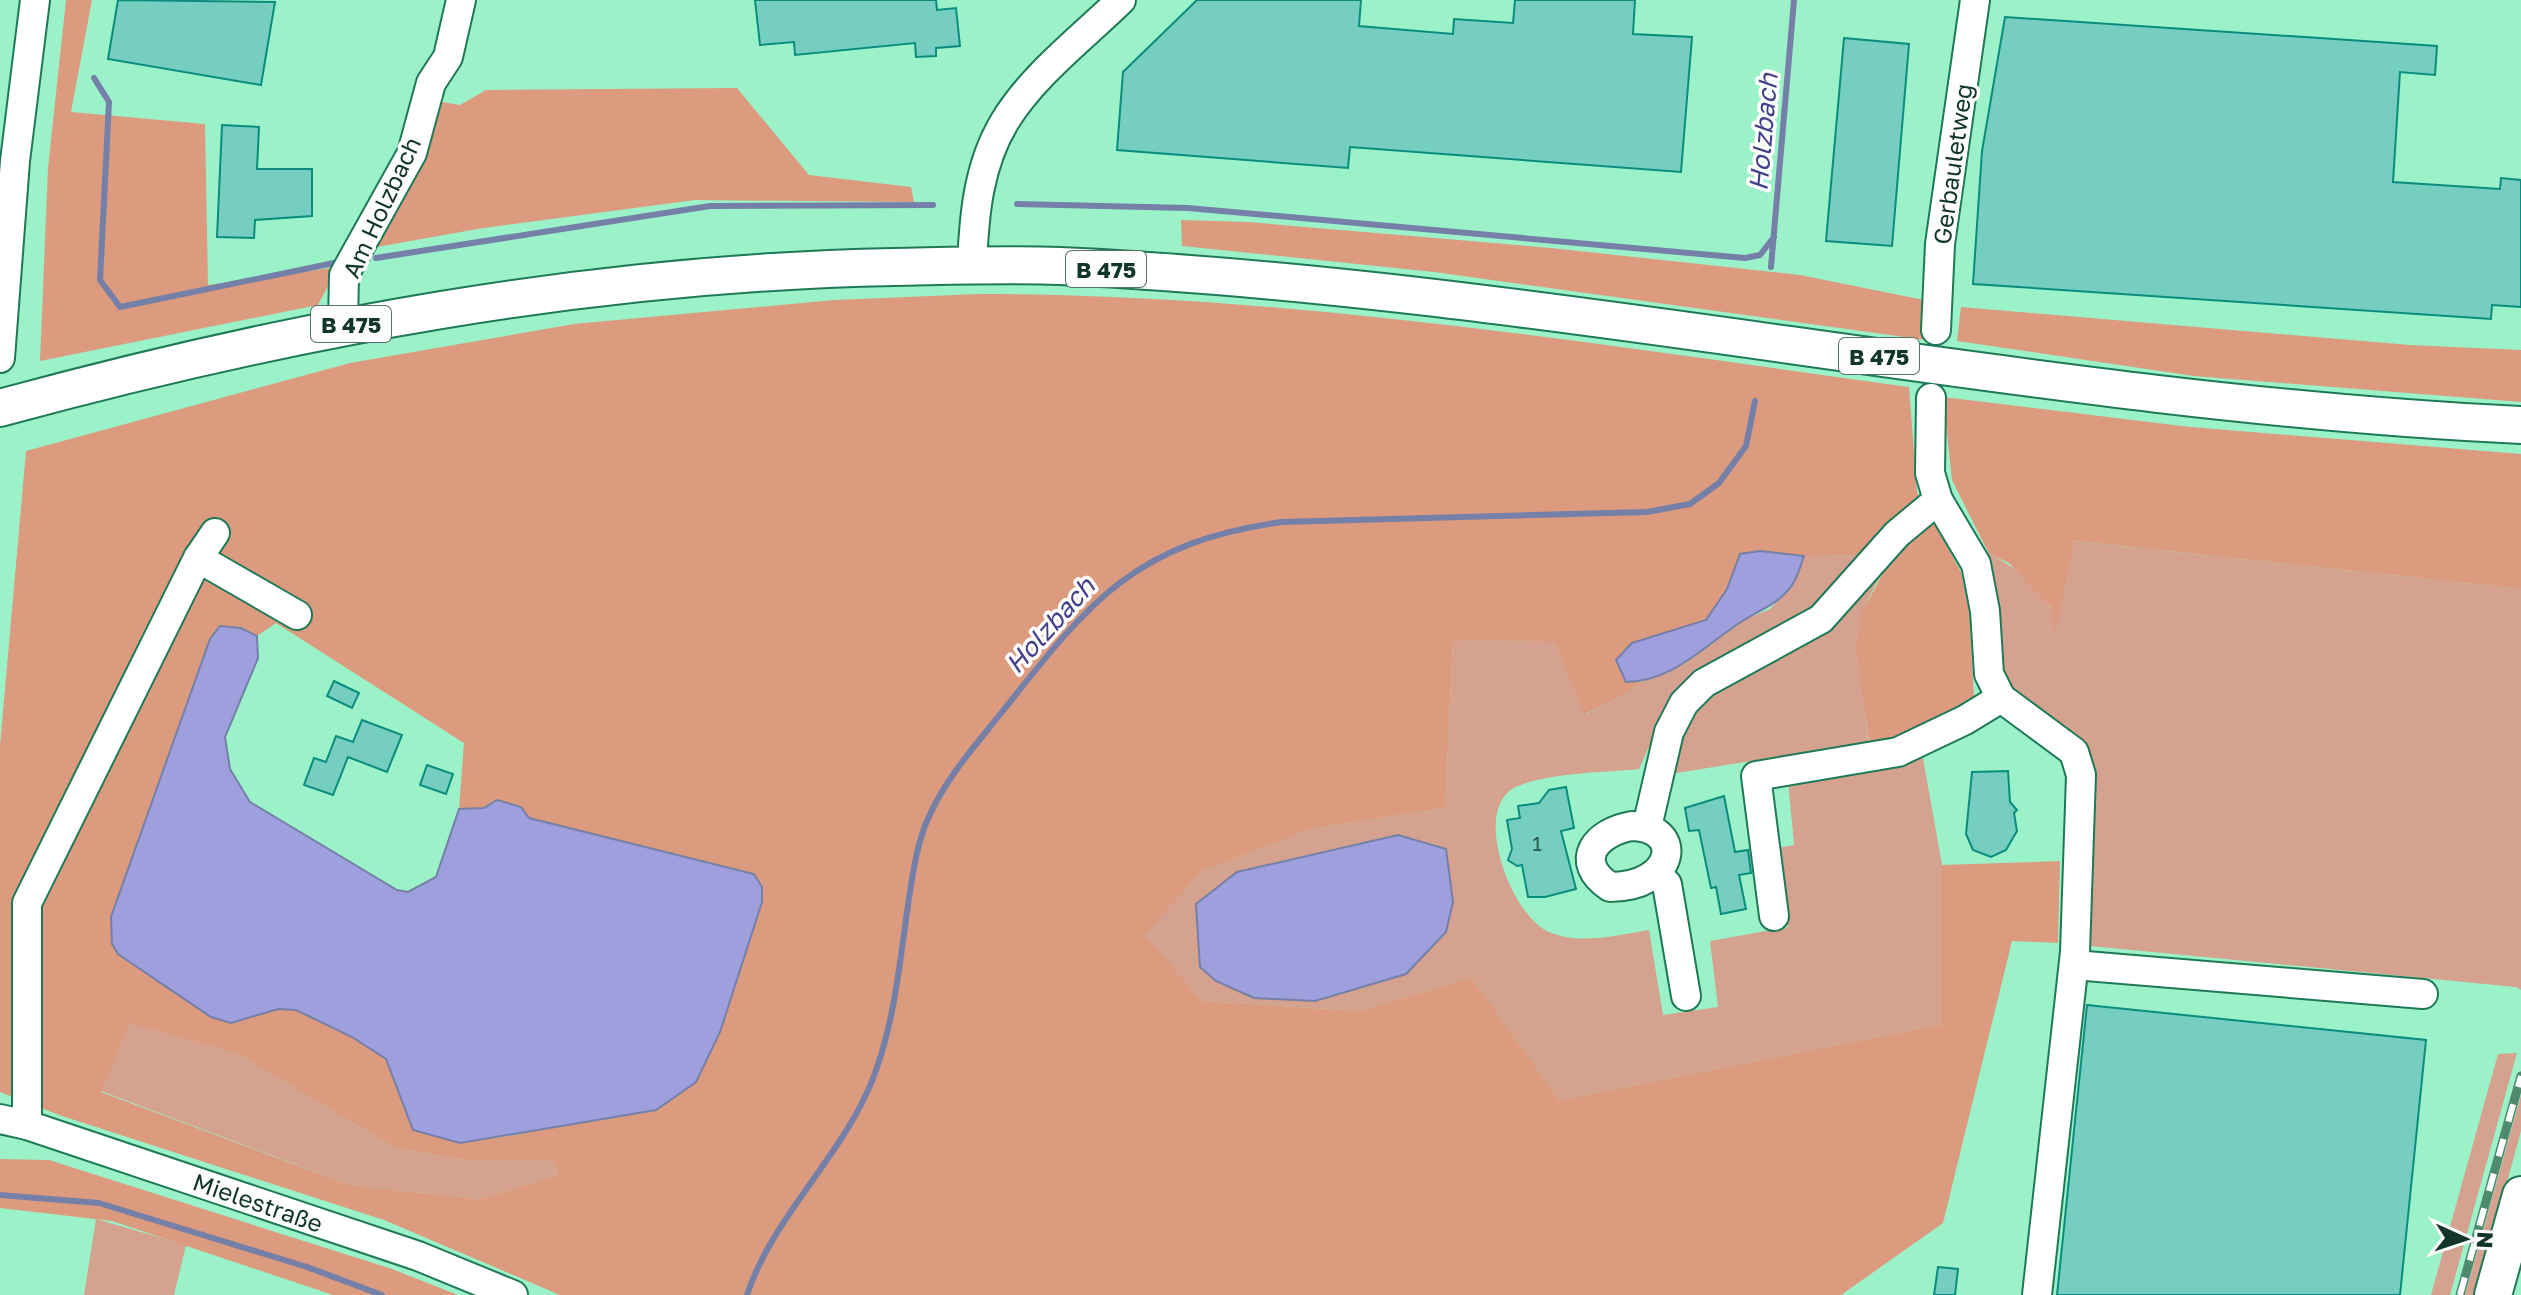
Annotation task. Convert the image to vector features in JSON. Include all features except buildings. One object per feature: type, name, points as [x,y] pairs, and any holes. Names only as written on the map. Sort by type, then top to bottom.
[{"type":"main road","name":"B 475","points":[[0,408],[343,326],[586,287],[833,268],[1054,266],[1239,277],[1429,296],[2188,396],[2369,415],[2521,425]]},
{"type":"main road","points":[[2493,1295],[2521,1195]]},
{"type":"street","points":[[0,358],[15,161],[35,0]]},
{"type":"street","name":"Am Holzbach","points":[[343,326],[344,275],[412,153],[431,83],[448,57],[461,0]]},
{"type":"street","points":[[972,266],[981,184],[1004,122],[1028,91],[1121,0]]},
{"type":"street","name":"Gerbauletweg","points":[[1936,330],[1940,244],[1975,0]]},
{"type":"street","points":[[1931,398],[1930,473],[1938,500],[1976,564],[1985,611],[1989,674],[2001,698],[2074,752],[2081,775],[2074,958],[2037,1295]]},
{"type":"street","points":[[1647,827],[1669,732],[1684,703],[1704,683],[1821,619],[1897,534],[1938,500]]},
{"type":"street","points":[[14,1122],[27,903],[198,558],[215,533]]},
{"type":"street","points":[[198,558],[297,615]]},
{"type":"street","points":[[1774,916],[1756,776],[1898,752],[1965,720],[2001,698]]},
{"type":"street","points":[[1647,827],[1662,839],[1666,855],[1664,867],[1643,883],[1610,887],[1593,869],[1591,850],[1599,837],[1613,829],[1647,827]]},
{"type":"street","points":[[1656,874],[1667,884],[1686,996]]},
{"type":"street","points":[[2074,958],[2423,994]]},
{"type":"street","name":"Mielestraße","points":[[14,1122],[418,1256],[513,1295]]},
{"type":"shaded area","points":[[66,0],[92,0],[71,112],[205,124],[208,285],[338,267],[318,305],[40,361],[48,168]]},
{"type":"shaded area","points":[[737,88],[809,175],[911,187],[914,202],[695,200],[483,228],[377,247],[421,158],[436,101],[460,105],[486,90]]},
{"type":"shaded area","points":[[1181,220],[1248,222],[1551,248],[1800,275],[1929,301],[1926,340],[1434,272],[1182,246]]},
{"type":"shaded area","points":[[979,294],[1096,296],[1329,312],[1562,339],[1909,387],[1917,492],[1961,572],[1969,611],[1974,696],[1918,730],[1873,749],[1868,735],[1856,646],[1862,612],[1893,555],[1804,556],[1760,551],[1740,554],[1727,589],[1706,620],[1632,643],[1626,682],[1641,682],[1619,698],[1585,714],[1554,642],[1453,641],[1445,808],[1312,829],[1203,871],[1144,935],[1203,1001],[1359,1011],[1472,977],[1560,1100],[1942,1024],[1942,865],[2060,861],[2058,943],[2012,941],[1943,1223],[1841,1295],[560,1295],[384,1220],[62,1116],[0,1092],[0,746],[26,451],[350,363],[574,324],[834,300]],"holes":[[[276,623],[464,743],[459,809],[521,807],[529,818],[634,846],[762,902],[720,1032],[696,1082],[521,1134],[460,1143],[413,1130],[386,1059],[352,1037],[296,1010],[278,1009],[232,1023],[211,1017],[118,954],[111,916],[144,828],[241,628],[257,636]],[[130,1023],[236,1053],[395,1148],[464,1160],[551,1160],[559,1174],[479,1199],[350,1185],[101,1092]]]},
{"type":"shaded area","points":[[1961,307],[2410,345],[2521,350],[2521,402],[2194,376],[1957,341]]},
{"type":"shaded area","points":[[1943,397],[2190,427],[2521,454],[2521,589],[2074,541],[2055,634],[2050,607],[2009,563],[1989,554],[1952,480]]},
{"type":"shaded area","points":[[2073,541],[2521,589],[2521,990],[2516,987],[2090,946],[2092,773],[2015,692],[2003,672],[1989,554],[2006,563],[2038,590],[2050,609],[2055,632]]},
{"type":"shaded area","points":[[1868,555],[1844,585],[1661,720],[1639,769],[1562,776],[1518,786],[1504,797],[1497,815],[1496,836],[1509,883],[1533,921],[1547,931],[1584,939],[1649,930],[1663,1015],[1718,1007],[1710,941],[1788,927],[1778,848],[1794,845],[1788,780],[1922,752],[1942,865],[1942,1024],[1560,1100],[1472,977],[1359,1011],[1203,1001],[1143,935],[1203,871],[1312,829],[1445,808],[1453,641],[1554,642],[1586,714],[1619,698],[1641,682],[1684,664],[1746,619],[1770,609],[1792,586],[1804,556]]},
{"type":"shaded area","points":[[1894,555],[1865,608],[1859,638],[1870,742],[1664,775],[1688,710]]},
{"type":"shaded area","points":[[130,1022],[236,1053],[395,1148],[464,1160],[551,1160],[559,1174],[479,1199],[350,1185],[101,1091]]},
{"type":"shaded area","points":[[2517,1053],[2450,1295],[2431,1295],[2498,1054]]},
{"type":"shaded area","points":[[2521,1095],[2521,1131],[2476,1295],[2465,1295]]},
{"type":"shaded area","points":[[0,1159],[49,1160],[392,1269],[458,1295],[333,1295],[112,1221],[0,1208]]},
{"type":"shaded area","points":[[96,1219],[186,1245],[174,1295],[84,1295]]},
{"type":"water","points":[[1760,551],[1804,556],[1794,582],[1784,595],[1689,660],[1659,676],[1626,682],[1616,660],[1632,643],[1706,620],[1727,589],[1740,554]]},
{"type":"water","points":[[220,626],[241,628],[257,636],[258,658],[225,737],[230,769],[250,802],[397,890],[408,892],[436,877],[459,809],[484,808],[497,800],[521,807],[529,818],[754,874],[762,887],[762,902],[720,1032],[696,1082],[656,1110],[460,1143],[413,1130],[386,1059],[352,1037],[296,1010],[278,1009],[231,1023],[211,1017],[118,954],[112,944],[111,917],[210,639]]},
{"type":"water","points":[[1398,835],[1446,849],[1453,902],[1446,932],[1406,974],[1315,1001],[1254,998],[1216,981],[1200,967],[1196,904],[1237,872]]},
{"type":"waterway","name":"Holzbach","points":[[1771,267],[1794,0]]},
{"type":"waterway","points":[[94,78],[109,102],[100,280],[120,307],[334,263]]},
{"type":"waterway","points":[[1017,204],[1188,208],[1745,258],[1760,255],[1774,237]]},
{"type":"waterway","points":[[376,258],[710,206],[933,205]]},
{"type":"waterway","name":"Holzbach","points":[[747,1295],[773,1239],[843,1136],[872,1081],[891,1014],[918,849],[934,806],[971,751],[1033,673],[1090,609],[1120,583],[1152,562],[1188,545],[1231,531],[1282,522],[1647,512],[1690,504],[1719,483],[1746,446],[1755,401]]},
{"type":"waterway","points":[[0,1195],[99,1203],[307,1267],[382,1295]]},
{"type":"railway","points":[[2460,1295],[2521,1076]]}]
